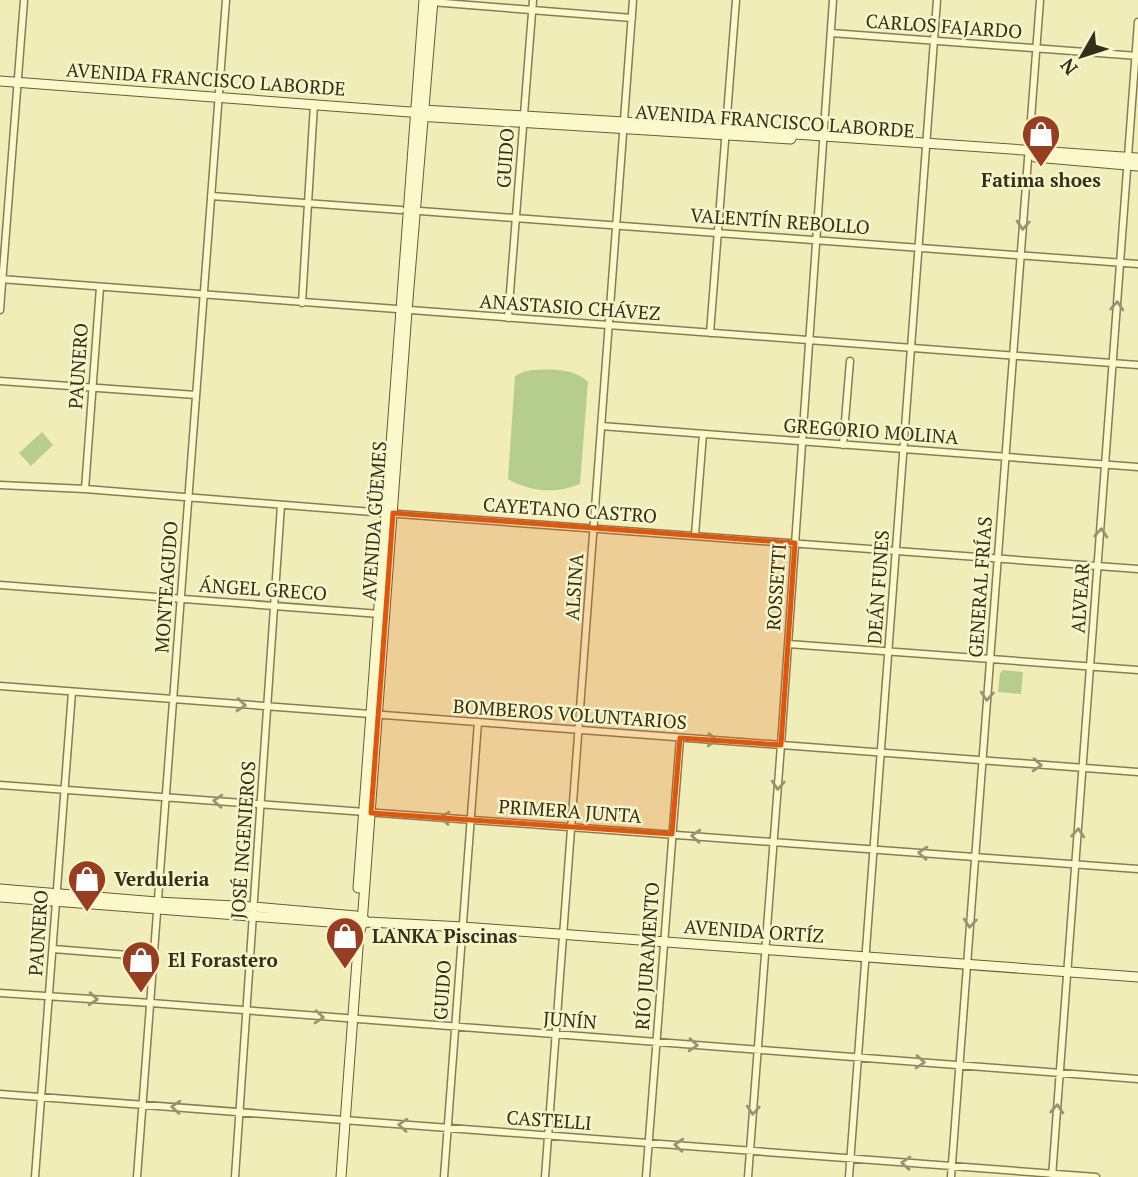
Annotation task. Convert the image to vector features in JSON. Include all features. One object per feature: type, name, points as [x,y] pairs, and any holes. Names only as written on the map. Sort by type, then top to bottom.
[{"type":"main road","name":"AVENIDA GÜEMES","points":[[341,1177],[417,113],[429,1]]},
{"type":"main road","name":"AVENIDA FRANCISCO LABORDE","points":[[0,81],[417,113],[1131,160],[1138,166]]},
{"type":"main road","name":"AVENIDA ORTÍZ","points":[[0,889],[56,898]]},
{"type":"main road","name":"AVENIDA ORTÍZ","points":[[0,897],[56,898],[253,912],[360,923],[463,927],[1138,977]]},
{"type":"street","points":[[0,310],[24,0]]},
{"type":"street","name":"MONTEAGUDO","points":[[137,1177],[226,0]]},
{"type":"street","name":"GUIDO","points":[[508,318],[533,0]]},
{"type":"street","name":"ALSINA","points":[[545,1177],[633,0]]},
{"type":"street","points":[[710,333],[736,0]]},
{"type":"street","name":"ROSSETTI","points":[[748,1177],[833,0]]},
{"type":"street","name":"DEÁN FUNES","points":[[849,1177],[937,0]]},
{"type":"street","name":"GENERAL FRÍAS","points":[[951,1177],[1040,0]]},
{"type":"street","points":[[429,1],[632,18]]},
{"type":"street","name":"ALVEAR","points":[[1052,1175],[1113,363],[1131,160],[1138,22]]},
{"type":"street","name":"CARLOS FAJARDO","points":[[831,33],[1137,56]]},
{"type":"street","points":[[302,303],[314,104]]},
{"type":"street","points":[[211,196],[401,210]]},
{"type":"street","name":"VALENTÍN REBOLLO","points":[[420,211],[1138,264]]},
{"type":"street","name":"ANASTASIO CHÁVEZ","points":[[1,279],[1138,365]]},
{"type":"street","name":"PAUNERO","points":[[85,489],[100,287]]},
{"type":"street","points":[[844,445],[850,362]]},
{"type":"street","points":[[0,382],[196,395]]},
{"type":"street","name":"GREGORIO MOLINA","points":[[601,426],[1138,467]]},
{"type":"street","points":[[695,535],[703,434]]},
{"type":"street","name":"CAYETANO CASTRO","points":[[0,485],[85,489],[1138,569]]},
{"type":"street","name":"JOSÉ INGENIEROS","points":[[235,1177],[281,505]]},
{"type":"street","name":"ÁNGEL GRECO","points":[[0,584],[382,614]]},
{"type":"street","points":[[788,644],[1138,670]]},
{"type":"street","name":"BOMBEROS VOLUNTARIOS","points":[[0,686],[1138,772]]},
{"type":"street","name":"PAUNERO","points":[[36,1177],[72,692]]},
{"type":"street","name":"GUIDO","points":[[444,1177],[478,722]]},
{"type":"street","name":"RÍO JURAMENTO","points":[[646,1177],[680,738]]},
{"type":"street","name":"PRIMERA JUNTA","points":[[0,785],[1138,869]]},
{"type":"street","points":[[53,949],[153,957]]},
{"type":"street","name":"JUNÍN","points":[[0,993],[1138,1079]]},
{"type":"street","name":"CASTELLI","points":[[0,1094],[1096,1177]]},
{"type":"highlighted area","points":[[393,513],[795,543],[781,745],[680,738],[672,834],[371,813]]},
{"type":"green space","points":[[532,370],[569,372],[588,382],[580,484],[544,490],[525,487],[508,479],[515,376]]},
{"type":"green space","points":[[42,432],[53,445],[31,466],[19,453]]},
{"type":"green space","points":[[1003,670],[1023,672],[1021,694],[998,692],[1000,673]]},
{"type":"place","name":"Fatima shoes","points":[[1041,168]]},
{"type":"place","name":"Verduleria","points":[[87,913]]},
{"type":"place","name":"LANKA Piscinas","points":[[345,970]]},
{"type":"place","name":"El Forastero","points":[[141,994]]}]
